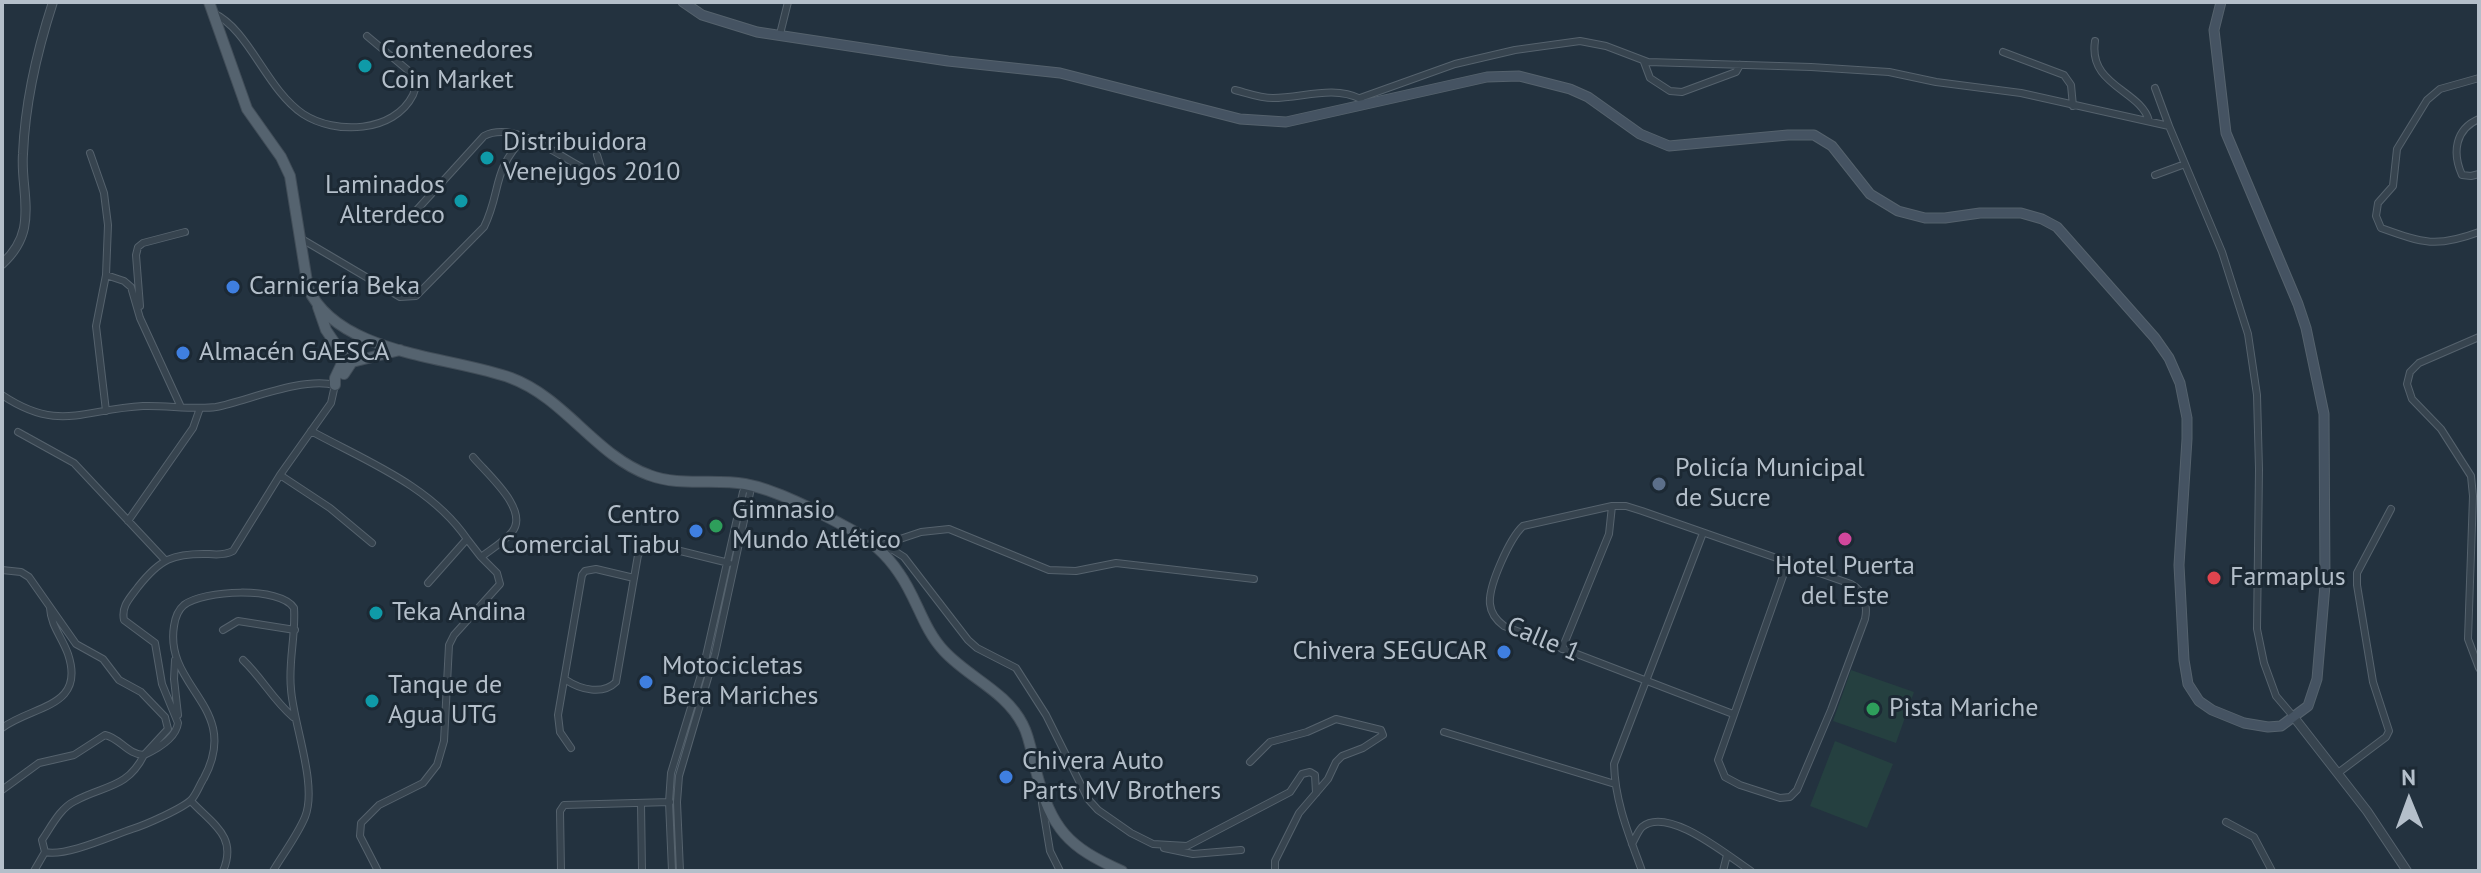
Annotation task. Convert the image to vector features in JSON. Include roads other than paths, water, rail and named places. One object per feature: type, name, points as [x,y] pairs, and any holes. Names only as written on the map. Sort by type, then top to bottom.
[{"type":"main road","points":[[683,2],[707,17],[757,32],[948,61],[1060,73],[1240,119],[1286,122],[1362,101],[1487,77],[1519,76],[1570,89],[1588,97],[1640,134],[1669,146],[1814,135],[1832,146],[1875,199],[1915,216],[1945,218],[2014,212],[2037,216],[2052,224],[2079,250],[2169,358],[2186,407],[2187,439],[2179,565],[2188,684],[2204,705],[2244,723],[2268,727],[2281,726],[2308,706],[2317,679],[2326,543],[2324,414],[2298,304],[2226,133],[2214,30],[2221,2]]},
{"type":"main road","points":[[211,8],[247,109],[281,157],[290,176],[305,277],[326,330],[343,355],[335,385]]},
{"type":"main road","points":[[318,305],[343,328],[526,385],[619,458],[648,475],[680,482],[747,484],[851,529],[876,547],[900,574],[927,628],[941,648],[955,663],[1003,698],[1025,727],[1041,787],[1059,826],[1071,843],[1089,856],[1122,871]]},
{"type":"main road","points":[[335,385],[352,362],[403,349]]},
{"type":"street","points":[[2,264],[16,248],[24,229],[26,206],[22,156],[28,103],[53,2]]},
{"type":"street","points":[[780,34],[788,2]]},
{"type":"street","points":[[211,8],[233,26],[288,101],[312,119],[333,125],[355,127],[379,124],[404,108],[416,87],[415,78],[410,72],[367,36]]},
{"type":"street","points":[[1235,90],[1268,98],[1340,92],[1362,101],[1455,64],[1547,44],[1590,41],[1644,62],[1875,70],[2021,93],[2169,126]]},
{"type":"street","points":[[2095,41],[2100,70],[2147,113],[2149,121]]},
{"type":"street","points":[[2003,52],[2064,75],[2071,85],[2073,106]]},
{"type":"street","points":[[1644,62],[1650,78],[1676,92],[1736,72],[1740,65]]},
{"type":"street","points":[[2479,78],[2440,89],[2427,100],[2397,149],[2393,186],[2378,203],[2376,216],[2381,228],[2425,244],[2448,243],[2479,232]]},
{"type":"street","points":[[2155,88],[2222,252],[2248,334],[2257,395],[2257,629],[2264,663],[2276,696],[2338,773],[2407,871]]},
{"type":"street","points":[[2479,119],[2462,129],[2457,165],[2462,175],[2479,174]]},
{"type":"street","points":[[414,213],[484,136],[503,131],[525,137],[595,174],[602,171],[597,155]]},
{"type":"street","points":[[300,238],[400,297],[408,299],[416,296],[484,227],[490,215],[497,176],[514,148],[525,137]]},
{"type":"street","points":[[90,153],[104,193],[108,225],[106,275],[96,326],[106,411]]},
{"type":"street","points":[[2155,175],[2185,164]]},
{"type":"street","points":[[141,322],[138,247],[185,232]]},
{"type":"street","points":[[106,275],[131,287],[141,322],[180,405]]},
{"type":"street","points":[[2479,337],[2419,363],[2410,372],[2407,384],[2412,399],[2441,429],[2471,476],[2468,639],[2479,668]]},
{"type":"street","points":[[2,395],[40,415],[72,417],[140,406],[200,408],[307,385],[335,385],[331,403],[280,475],[233,551],[224,555],[186,554],[165,560],[150,573],[125,605],[122,612],[124,620],[155,643],[162,684],[178,723]]},
{"type":"street","points":[[128,521],[193,428],[200,408]]},
{"type":"street","points":[[311,431],[413,487],[438,506],[497,573],[500,584],[454,635],[449,645],[444,741],[437,765],[423,783],[379,805],[361,823],[360,836],[378,871]]},
{"type":"street","points":[[18,432],[74,463],[165,560]]},
{"type":"street","points":[[473,457],[517,511],[512,533],[481,557]]},
{"type":"street","points":[[280,475],[330,508],[372,543]]},
{"type":"street","points":[[672,871],[671,773],[704,665],[747,484]]},
{"type":"street","points":[[680,871],[679,776],[702,704],[736,565],[750,493],[747,484]]},
{"type":"street","points":[[1562,649],[1609,534],[1612,506]]},
{"type":"street","name":"Calle 1","points":[[1612,506],[1626,506],[1858,588],[1867,610],[1865,619],[1831,710],[1797,790],[1790,797],[1780,798],[1725,777],[1718,760],[1733,714],[1504,626],[1494,619],[1490,605],[1491,590],[1515,533],[1523,526],[1612,506]]},
{"type":"street","points":[[2338,773],[2386,737],[2389,731],[2373,682],[2357,573],[2391,509]]},
{"type":"street","points":[[876,547],[921,532],[949,529],[1049,570],[1076,571],[1116,563],[1254,579]]},
{"type":"street","points":[[1642,871],[1621,814],[1614,764],[1703,533]]},
{"type":"street","points":[[428,583],[467,539]]},
{"type":"street","points":[[566,680],[598,690],[607,689],[616,682],[640,551],[652,546],[736,565]]},
{"type":"street","points":[[876,547],[893,550],[904,557],[968,640],[1016,668],[1046,715],[1088,799],[1098,810],[1131,833],[1175,852],[1193,854],[1241,850]]},
{"type":"street","points":[[1733,714],[1788,562]]},
{"type":"street","points":[[571,748],[558,725],[582,575],[585,571],[596,569],[634,578]]},
{"type":"street","points":[[2,570],[21,572],[29,577],[76,644],[103,659],[119,680],[141,692],[165,717],[168,729],[123,781],[73,801],[63,809],[42,840],[45,852],[34,871]]},
{"type":"street","points":[[2,790],[39,763],[74,755],[105,735],[111,736],[131,752],[144,755],[174,735],[178,723],[174,626],[179,610],[186,603],[195,599],[246,593],[283,599],[294,608],[290,684],[293,717],[300,731],[305,765],[307,812],[273,871]]},
{"type":"street","points":[[2,728],[11,721],[47,707],[63,696],[70,685],[70,662],[50,620],[50,608]]},
{"type":"street","points":[[223,630],[238,621],[295,630]]},
{"type":"street","points":[[45,852],[66,851],[140,826],[191,801],[215,753],[216,734],[209,715],[175,660]]},
{"type":"street","points":[[243,660],[263,680],[278,704],[293,717]]},
{"type":"street","points":[[1250,762],[1270,742],[1307,732],[1336,719],[1381,730],[1383,735],[1363,748],[1342,756],[1299,813],[1275,861],[1275,871]]},
{"type":"street","points":[[1444,732],[1615,784]]},
{"type":"street","points":[[1153,844],[1187,846],[1205,839],[1290,792],[1302,774],[1310,772],[1315,775],[1316,793]]},
{"type":"street","points":[[1041,787],[1050,851],[1060,871]]},
{"type":"street","points":[[191,801],[217,827],[227,844],[228,854],[223,871]]},
{"type":"street","points":[[561,871],[560,811],[564,805],[677,802]]},
{"type":"street","points":[[641,804],[642,871]]},
{"type":"street","points":[[1632,844],[1642,828],[1668,822],[1685,828],[1751,871]]},
{"type":"street","points":[[2226,822],[2254,837],[2272,871]]},
{"type":"street","points":[[1723,871],[1727,855]]},
{"type":"place","name":"Contenedores Coin Market","points":[[365,66]]},
{"type":"place","name":"Distribuidora Venejugos 2010","points":[[487,158]]},
{"type":"place","name":"Laminados Alterdeco","points":[[461,201]]},
{"type":"place","name":"Carnicería Beka","points":[[233,287]]},
{"type":"place","name":"Almacén GAESCA","points":[[183,353]]},
{"type":"place","name":"Policía Municipal de Sucre","points":[[1659,484]]},
{"type":"place","name":"Gimnasio Mundo Atlético","points":[[716,526]]},
{"type":"place","name":"Centro Comercial Tiabu","points":[[696,531]]},
{"type":"place","name":"Hotel Puerta del Este","points":[[1845,539]]},
{"type":"place","name":"Farmaplus","points":[[2214,578]]},
{"type":"place","name":"Teka Andina","points":[[376,613]]},
{"type":"place","name":"Chivera SEGUCAR","points":[[1504,652]]},
{"type":"place","name":"Motocicletas Bera Mariches","points":[[646,682]]},
{"type":"place","name":"Tanque de Agua UTG","points":[[372,701]]},
{"type":"place","name":"Pista Mariche","points":[[1873,709]]},
{"type":"place","name":"Chivera Auto Parts MV Brothers","points":[[1006,777]]}]
